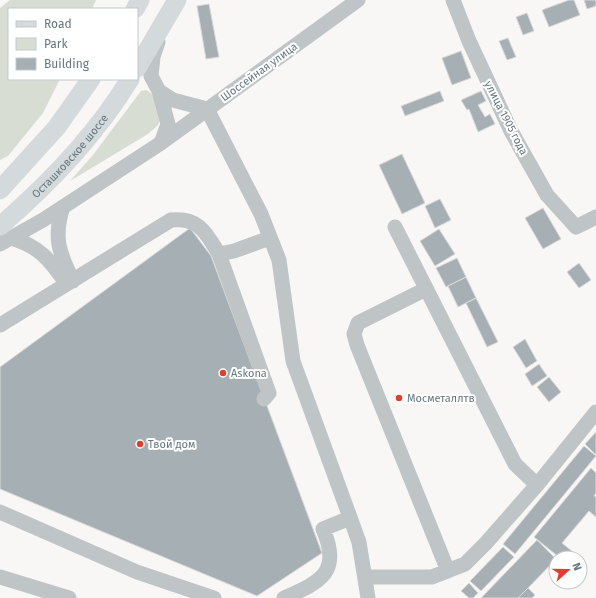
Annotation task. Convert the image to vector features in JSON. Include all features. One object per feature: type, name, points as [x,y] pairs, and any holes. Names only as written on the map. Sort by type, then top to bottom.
[{"type":"main road","points":[[138,66],[165,24],[177,0]]},
{"type":"main road","points":[[3,185],[57,127],[89,80]]},
{"type":"main road","name":"Осташковское шоссе","points":[[4,236],[28,201],[81,147],[129,80]]},
{"type":"street","name":"Шоссейная улица","points":[[4,236],[63,207],[161,143],[358,0]]},
{"type":"street","name":"улица 1905 года","points":[[453,0],[469,41],[511,131],[547,195],[576,227],[596,217]]},
{"type":"street","points":[[161,143],[168,124],[159,91],[151,76],[153,57],[165,24]]},
{"type":"street","points":[[159,91],[173,100],[207,109],[261,214],[279,260],[293,361],[359,542],[368,598]]},
{"type":"street","points":[[63,207],[58,222],[58,245],[70,282]]},
{"type":"street","points":[[0,326],[172,220],[182,219],[193,221],[204,230],[220,254],[269,393],[264,399]]},
{"type":"street","points":[[395,227],[515,464],[537,485]]},
{"type":"street","points":[[4,236],[28,243],[44,255],[70,282]]},
{"type":"street","points":[[220,254],[234,251],[270,238]]},
{"type":"street","points":[[426,289],[358,323],[354,334],[357,345],[448,571]]},
{"type":"street","points":[[365,577],[432,577],[465,564],[486,543],[537,485],[596,412]]},
{"type":"street","points":[[0,512],[137,572],[214,598]]},
{"type":"street","points":[[284,598],[315,584],[326,573],[330,551],[323,529],[350,518]]},
{"type":"street","points":[[0,577],[69,598]]},
{"type":"green space","points":[[10,0],[96,0],[92,8],[8,8],[8,80],[60,80],[43,113],[8,156],[0,160],[0,8]]},
{"type":"green space","points":[[146,90],[150,92],[156,100],[160,109],[161,114],[157,126],[148,134],[70,181],[93,155],[141,91]]},
{"type":"building","points":[[569,0],[574,0],[580,15],[549,27],[542,10]]},
{"type":"building","points":[[584,0],[596,0],[596,6],[587,9]]},
{"type":"building","points":[[209,4],[219,57],[206,59],[197,6]]},
{"type":"building","points":[[527,13],[534,31],[523,35],[516,17]]},
{"type":"building","points":[[508,38],[516,57],[507,60],[499,41]]},
{"type":"building","points":[[461,51],[471,78],[452,85],[442,58]]},
{"type":"building","points":[[440,91],[444,101],[405,116],[401,106]]},
{"type":"building","points":[[481,91],[486,101],[478,105],[485,117],[490,114],[495,124],[478,132],[469,109],[467,110],[461,100]]},
{"type":"building","points":[[402,154],[425,203],[402,214],[379,165]]},
{"type":"building","points":[[440,199],[451,220],[435,228],[425,206]]},
{"type":"building","points":[[543,208],[561,239],[543,249],[525,218]]},
{"type":"building","name":"Твой дом","points":[[190,228],[211,256],[322,553],[257,596],[0,489],[0,367]]},
{"type":"building","points":[[439,229],[455,254],[435,266],[420,241]]},
{"type":"building","points":[[457,258],[466,277],[446,287],[436,268]]},
{"type":"building","points":[[579,263],[591,280],[579,288],[567,272]]},
{"type":"building","points":[[466,277],[476,298],[458,307],[448,286]]},
{"type":"building","points":[[476,298],[498,342],[487,347],[466,303]]},
{"type":"building","points":[[525,339],[537,361],[526,368],[513,347]]},
{"type":"building","points":[[539,364],[547,376],[532,386],[525,374]]},
{"type":"building","points":[[549,377],[561,392],[549,402],[537,387]]},
{"type":"building","points":[[596,432],[596,455],[585,444]]},
{"type":"building","points":[[584,446],[596,456],[515,554],[503,544]]},
{"type":"building","points":[[591,468],[596,473],[596,493],[594,496],[596,497],[596,517],[589,511],[562,543],[571,550],[550,550],[534,537]]},
{"type":"building","points":[[537,540],[548,551],[548,567],[518,598],[481,598]]},
{"type":"building","points":[[503,547],[514,557],[481,591],[470,581]]},
{"type":"building","points":[[469,583],[478,593],[473,598],[469,598],[461,591]]},
{"type":"building","points":[[528,588],[535,595],[532,598],[518,598]]},
{"type":"place","name":"Askona","points":[[223,373]]},
{"type":"place","name":"Мосметаллтв","points":[[399,398]]},
{"type":"place","name":"Твой дом","points":[[140,444]]}]
